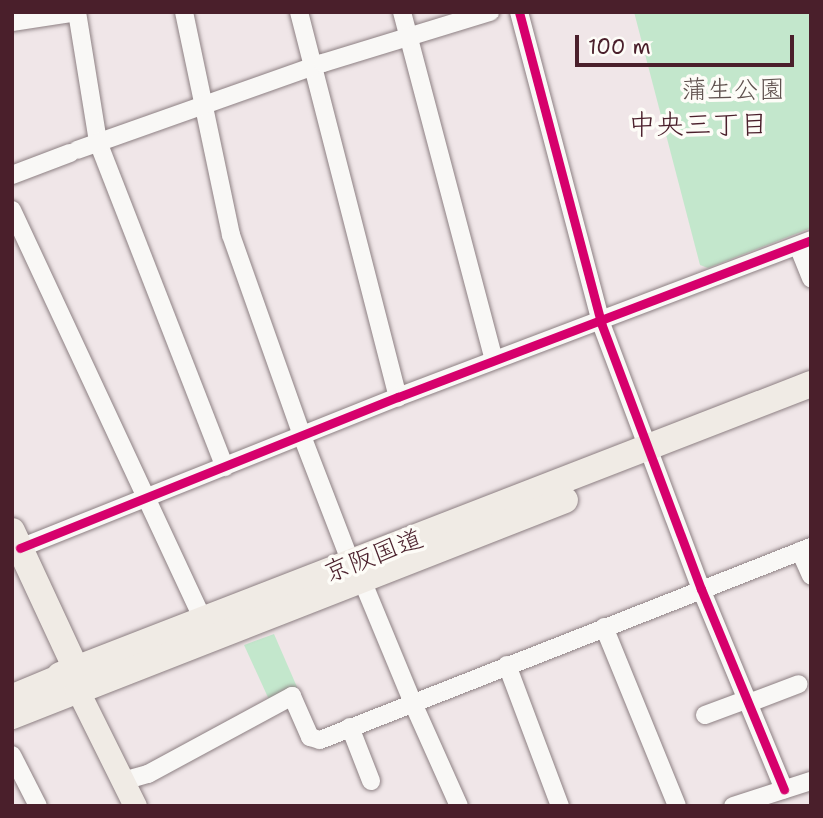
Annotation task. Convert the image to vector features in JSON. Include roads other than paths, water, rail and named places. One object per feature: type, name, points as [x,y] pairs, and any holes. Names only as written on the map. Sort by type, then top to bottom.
[{"type":"highway","name":"京阪国道","points":[[652,456],[811,384]]},
{"type":"highway","name":"京阪国道","points":[[71,678],[357,571],[652,456],[811,403]]},
{"type":"highway","points":[[15,550],[71,678]]},
{"type":"highway","name":"京阪国道","points":[[71,678],[203,619],[357,571]]},
{"type":"main road","points":[[12,695],[71,678]]},
{"type":"main road","points":[[12,717],[71,678]]},
{"type":"main road","points":[[71,678],[135,806]]},
{"type":"street","points":[[12,22],[77,12],[98,142],[225,467]]},
{"type":"street","points":[[184,12],[231,235],[302,436],[453,804]]},
{"type":"street","points":[[299,12],[398,397]]},
{"type":"street","points":[[402,12],[494,359]]},
{"type":"street","points":[[12,175],[204,103],[313,66],[490,12]]},
{"type":"street","points":[[519,12],[601,323],[701,589],[784,789]]},
{"type":"street","points":[[12,211],[203,619]]},
{"type":"street","points":[[15,550],[494,359],[601,323],[804,243],[811,279]]},
{"type":"street","points":[[123,781],[148,774],[292,696],[310,737],[320,740],[412,701],[806,549],[811,576]]},
{"type":"street","points":[[604,627],[677,806]]},
{"type":"street","points":[[508,665],[560,806]]},
{"type":"street","points":[[705,715],[799,684]]},
{"type":"street","points":[[350,727],[371,781]]},
{"type":"street","points":[[12,755],[38,806]]},
{"type":"street","points":[[733,806],[784,789],[810,785]]},
{"type":"district","name":"中央三丁目","points":[[698,124]]},
{"type":"park label","name":"蒲生公園","points":[[733,89]]}]
